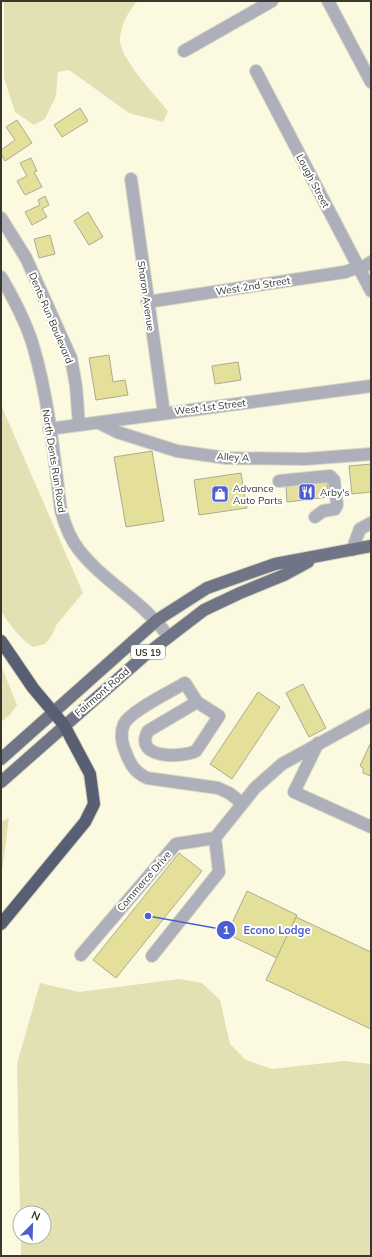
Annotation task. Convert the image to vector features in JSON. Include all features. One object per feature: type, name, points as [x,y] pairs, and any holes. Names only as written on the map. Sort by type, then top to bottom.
[{"type":"highway","points":[[1,641],[33,688],[64,725],[90,774],[94,804],[85,822],[1,924]]},
{"type":"main road","name":"Fairmont Road","points":[[1,759],[157,620],[207,588],[275,564],[371,546]]},
{"type":"main road","name":"Fairmont Road","points":[[1,782],[64,725],[168,636],[204,610],[240,592],[284,575],[316,557]]},
{"type":"street","points":[[184,51],[272,1]]},
{"type":"street","points":[[328,1],[371,82]]},
{"type":"street","name":"Lough Street","points":[[256,71],[371,291]]},
{"type":"street","name":"Sharon Avenue","points":[[131,179],[147,302],[164,413]]},
{"type":"street","name":"Dents Run Boulevard","points":[[1,218],[5,234],[26,258],[70,358],[76,386],[79,425]]},
{"type":"street","name":"West 2nd Street","points":[[147,302],[345,272],[359,268],[371,262]]},
{"type":"street","name":"North Dents Run Road","points":[[1,277],[28,330],[34,348],[49,429],[61,511],[68,532],[78,550],[95,568],[157,620],[168,636]]},
{"type":"street","name":"West 1st Street","points":[[49,429],[371,386]]},
{"type":"street","name":"Alley A","points":[[99,423],[117,432],[177,451],[226,458],[305,459],[371,454]]},
{"type":"street","points":[[279,481],[330,476],[334,480],[337,505],[335,509],[324,511],[315,517]]},
{"type":"street","points":[[352,550],[360,529],[371,523]]},
{"type":"street","points":[[197,702],[148,731],[146,736],[146,744],[150,751],[155,754],[190,754],[196,751],[219,716],[197,702],[185,683],[132,714],[124,723],[122,737],[130,764],[137,773],[147,778],[218,788],[229,793],[242,804]]},
{"type":"street","points":[[152,956],[219,872],[215,838],[255,788],[282,764],[371,715]]},
{"type":"street","points":[[318,743],[294,792],[371,827]]},
{"type":"street","name":"Commerce Drive","points":[[81,955],[176,844],[215,838]]},
{"type":"shaded area","points":[[4,1],[137,1],[124,22],[120,37],[121,45],[138,76],[168,111],[163,122],[129,113],[69,70],[58,72],[56,96],[45,119],[34,125],[15,112],[4,78]]},
{"type":"shaded area","points":[[1,405],[83,593],[57,624],[52,635],[45,644],[33,647],[11,626],[1,611]]},
{"type":"shaded area","points":[[1,665],[17,705],[10,715],[1,722]]},
{"type":"shaded area","points":[[9,818],[1,879],[1,822]]},
{"type":"shaded area","points":[[179,979],[202,983],[220,1000],[230,1044],[246,1060],[272,1069],[344,1061],[371,1064],[371,1256],[21,1256],[21,1245],[52,1245],[52,1205],[20,1205],[17,1064],[40,983],[79,992]]},
{"type":"building","points":[[80,108],[88,121],[62,137],[54,125]]},
{"type":"building","points":[[17,120],[32,143],[5,161],[1,154],[1,150],[15,140],[6,127]]},
{"type":"building","points":[[31,158],[37,171],[34,172],[42,187],[25,195],[17,181],[27,176],[20,163]]},
{"type":"building","points":[[45,196],[49,205],[42,209],[47,217],[32,225],[25,212],[40,205],[38,200]]},
{"type":"building","points":[[88,212],[103,237],[89,245],[74,221]]},
{"type":"building","points":[[50,235],[55,254],[39,258],[34,239]]},
{"type":"building","points":[[109,355],[113,382],[125,380],[128,395],[96,400],[89,358]]},
{"type":"building","points":[[238,362],[241,380],[215,384],[212,366]]},
{"type":"building","points":[[152,451],[164,521],[126,527],[114,457]]},
{"type":"building","points":[[371,464],[371,492],[352,494],[349,466]]},
{"type":"building","name":"Advance Auto Parts","points":[[241,473],[247,508],[199,515],[194,480]]},
{"type":"building","name":"Arby's","points":[[327,481],[329,497],[287,502],[286,486]]},
{"type":"building","points":[[303,684],[326,728],[309,737],[286,693]]},
{"type":"building","points":[[258,692],[280,707],[232,779],[210,764]]},
{"type":"building","points":[[371,742],[371,776],[363,773],[363,768],[360,766]]},
{"type":"building","points":[[179,853],[202,871],[116,978],[93,960]]},
{"type":"building","points":[[247,891],[297,915],[277,958],[227,934]]},
{"type":"building","points":[[296,917],[371,952],[371,1029],[266,980]]},
{"type":"place","name":"Arby's","points":[[307,492]]},
{"type":"place","name":"Advance Auto Parts","points":[[220,494]]},
{"type":"place","name":"Econo Lodge","points":[[148,916]]}]
